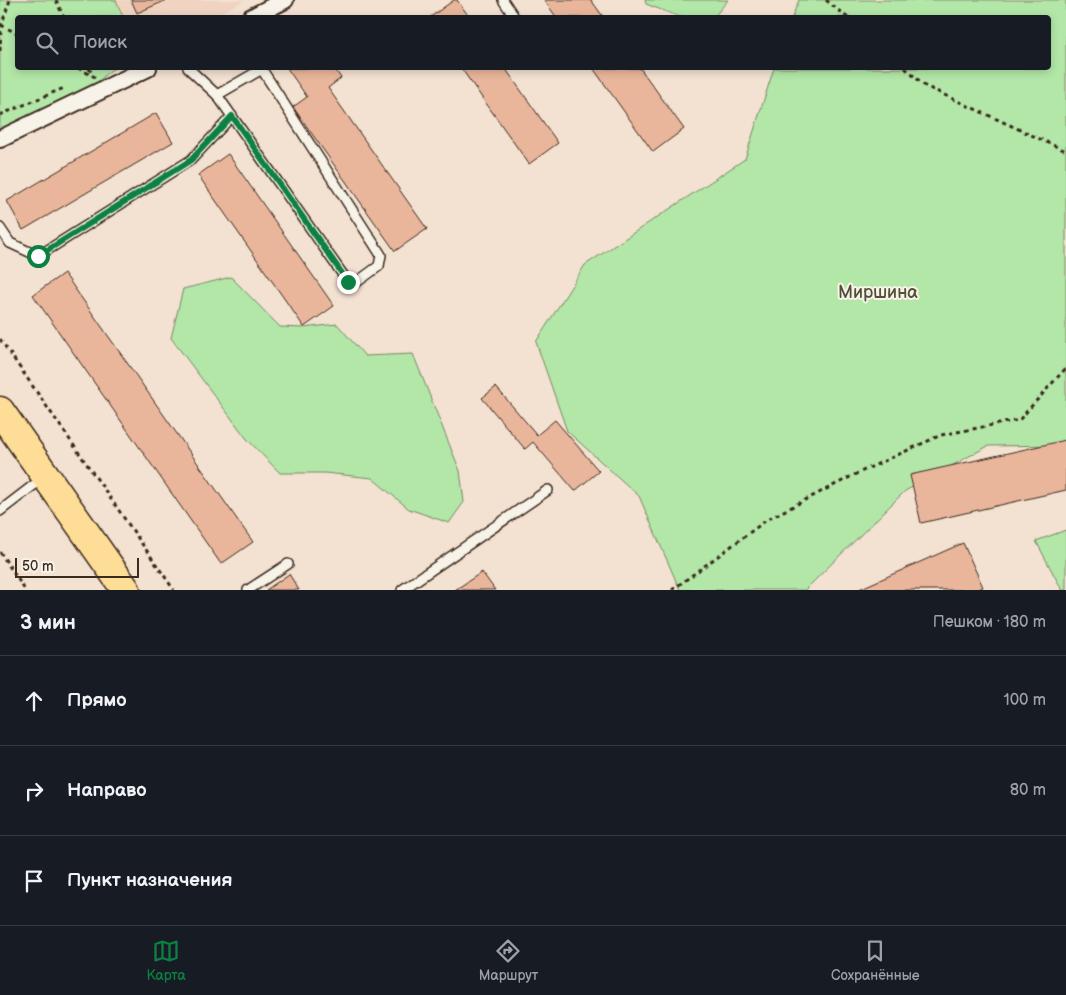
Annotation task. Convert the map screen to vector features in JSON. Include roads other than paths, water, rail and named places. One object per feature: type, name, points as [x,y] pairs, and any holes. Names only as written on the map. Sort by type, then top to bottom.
[{"type":"highway","points":[[0,411],[126,590]]},
{"type":"street","points":[[256,15],[285,0]]},
{"type":"street","points":[[0,140],[144,70]]},
{"type":"lane","points":[[503,0],[513,15]]},
{"type":"lane","points":[[190,70],[216,95],[232,116],[348,282],[357,282],[379,266],[381,255],[263,70]]},
{"type":"lane","points":[[216,95],[259,70]]},
{"type":"lane","points":[[0,228],[10,243],[38,256],[191,160],[232,116]]},
{"type":"lane","points":[[0,511],[46,476]]},
{"type":"lane","points":[[402,590],[548,490]]},
{"type":"lane","points":[[248,590],[288,564]]},
{"type":"park label","name":"Миршина","points":[[878,292]]}]
